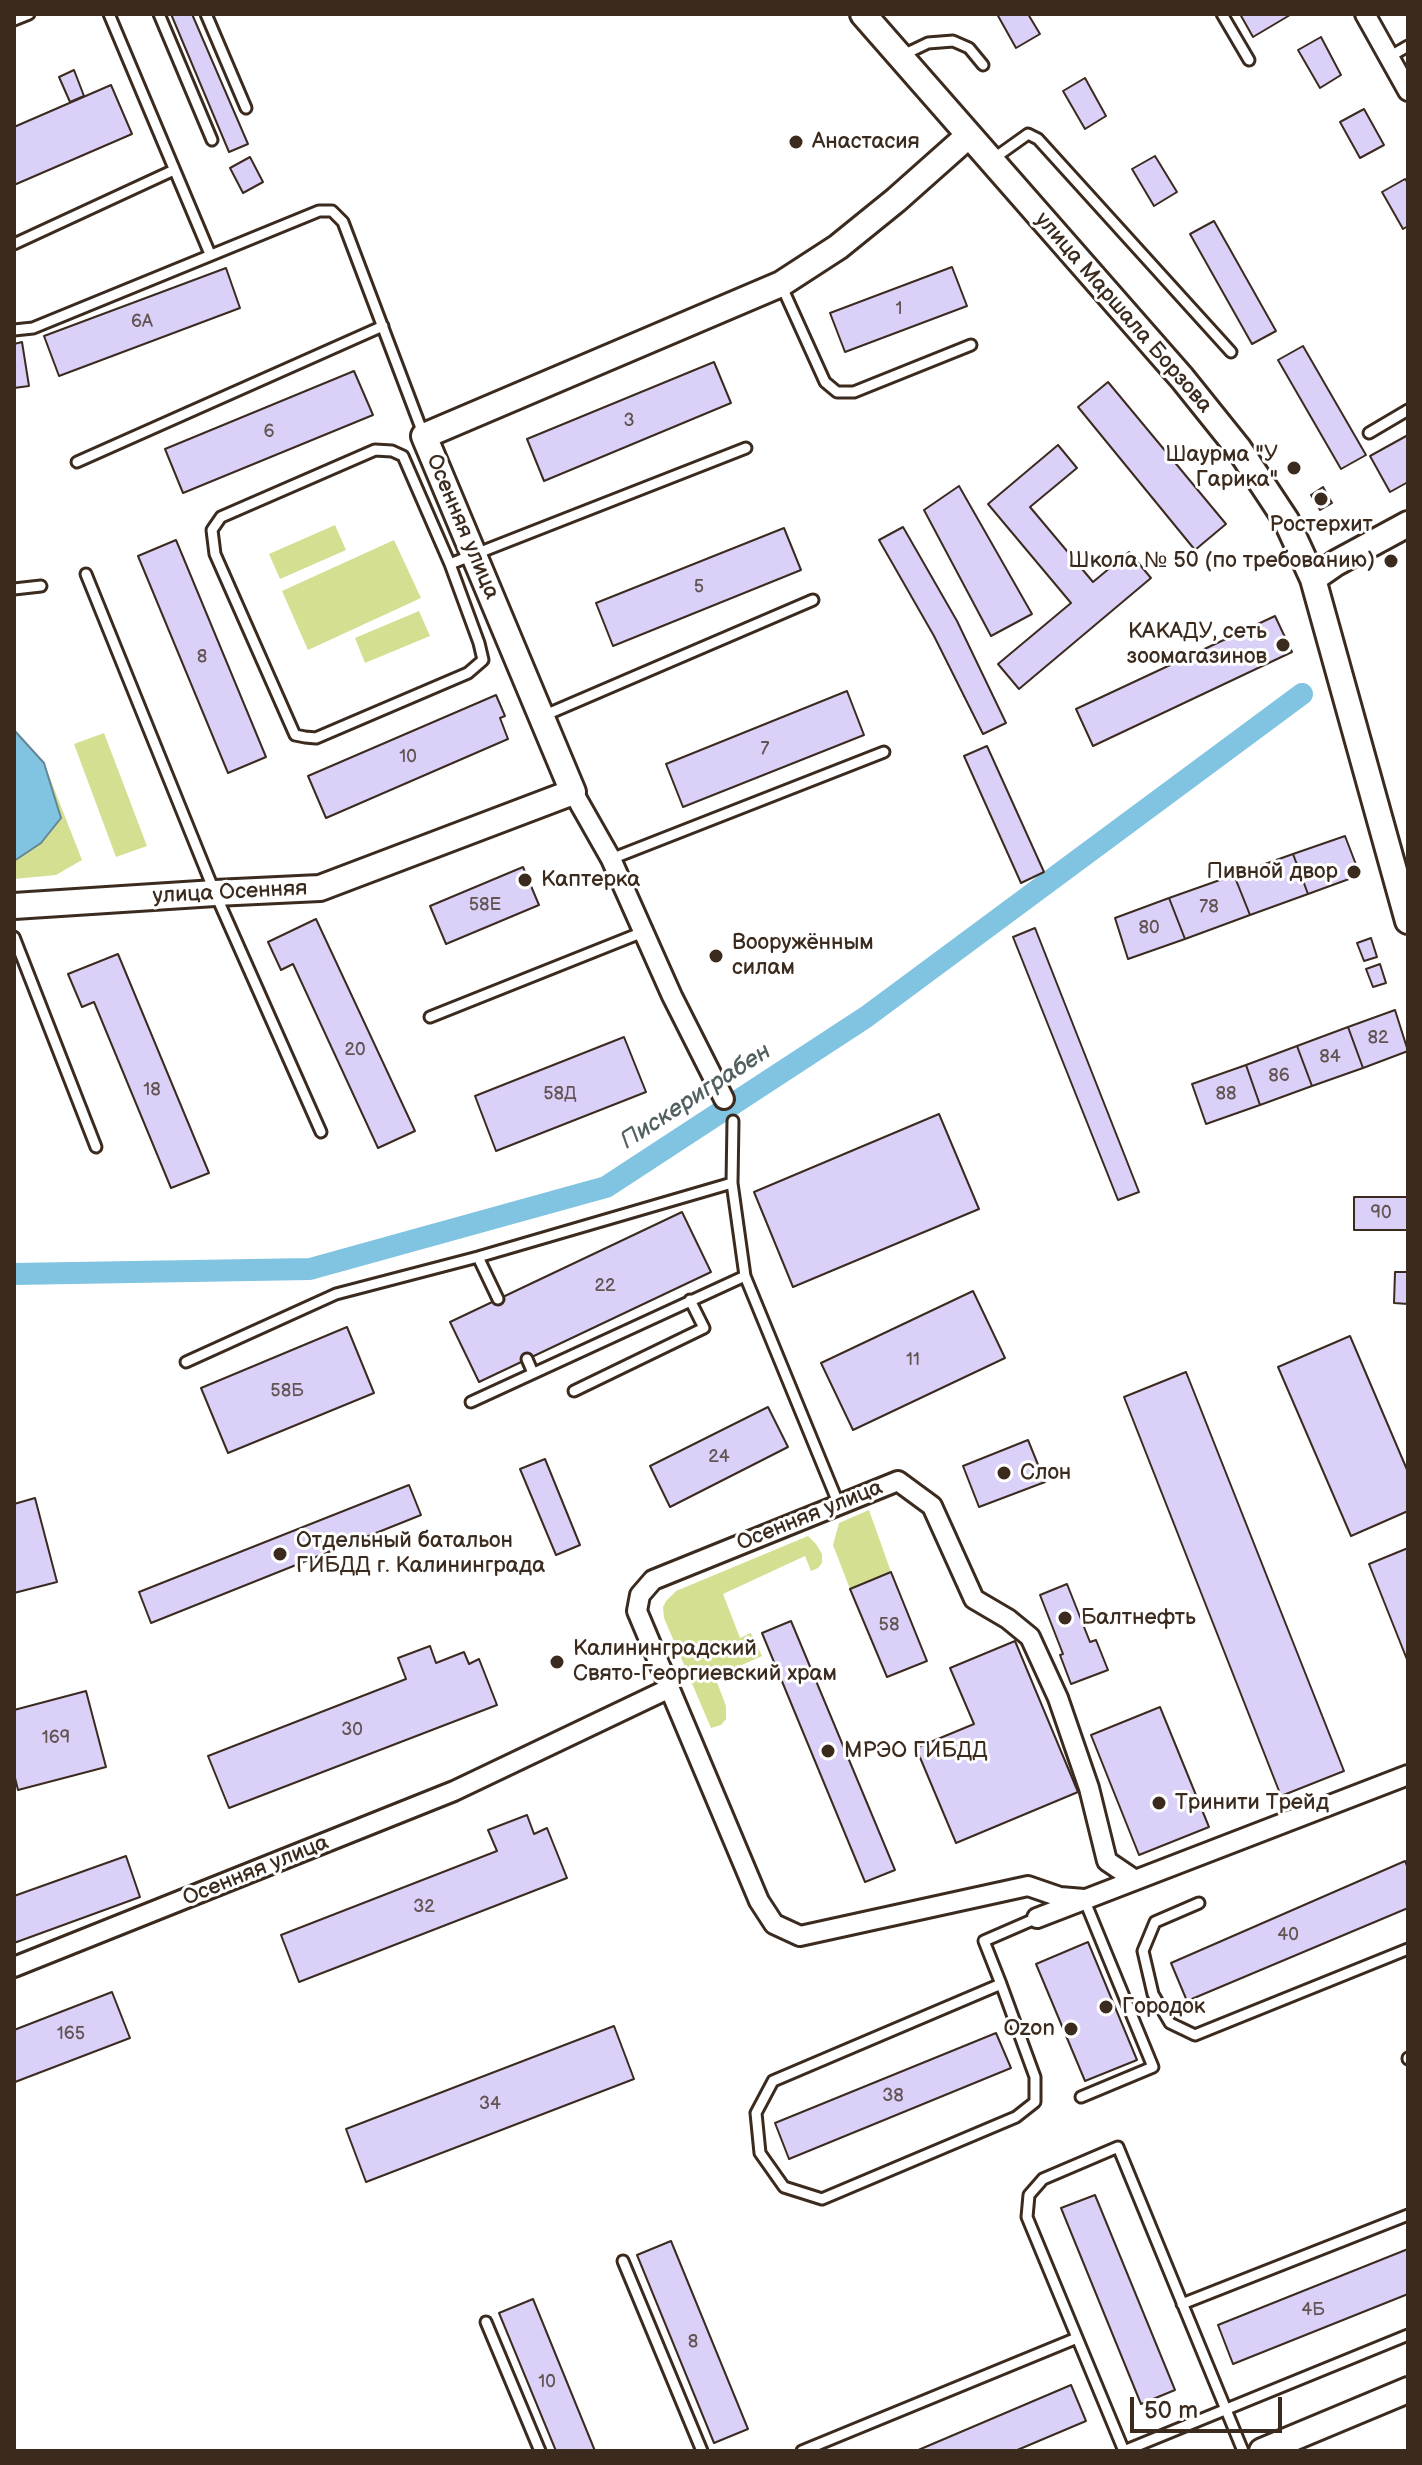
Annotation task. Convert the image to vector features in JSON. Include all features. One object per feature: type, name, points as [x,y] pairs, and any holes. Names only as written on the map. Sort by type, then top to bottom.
[{"type":"street","name":"улица Маршала Борзова","points":[[863,14],[1172,366],[1239,449],[1286,520],[1313,579],[1408,921]]},
{"type":"street","points":[[1365,14],[1408,91]]},
{"type":"street","name":"Осенняя улица","points":[[724,1099],[672,996],[611,859],[573,792],[424,436],[781,284],[838,247],[968,136]]},
{"type":"street","points":[[1313,579],[1408,524]]},
{"type":"street","name":"улица Осенняя","points":[[14,906],[320,888],[573,792]]},
{"type":"street","name":"Осенняя улица","points":[[1084,1899],[1060,1897],[1028,1886],[800,1936],[774,1924],[759,1901],[637,1611],[640,1595],[653,1580],[898,1481],[932,1506],[974,1599],[1008,1619],[1030,1637],[1058,1698],[1089,1788],[1107,1861],[1135,1880]]},
{"type":"street","name":"Осенняя улица","points":[[14,1967],[454,1791],[670,1688]]},
{"type":"street","points":[[1037,1918],[1408,1775]]},
{"type":"street","points":[[1262,2451],[1297,2444],[1408,2390]]},
{"type":"lane","points":[[14,20],[29,14]]},
{"type":"lane","points":[[109,14],[210,254]]},
{"type":"lane","points":[[159,14],[212,140]]},
{"type":"lane","points":[[206,14],[246,108]]},
{"type":"lane","points":[[1222,14],[1249,60]]},
{"type":"lane","points":[[900,56],[928,43],[953,41],[969,48],[983,65]]},
{"type":"lane","points":[[1389,57],[1408,46]]},
{"type":"lane","points":[[991,161],[1002,150],[1028,134],[1038,139],[1231,352]]},
{"type":"lane","points":[[14,244],[174,170]]},
{"type":"lane","points":[[14,330],[33,328],[319,211],[332,211],[343,222],[424,436]]},
{"type":"lane","points":[[781,284],[825,382],[837,392],[854,392],[971,345]]},
{"type":"lane","points":[[77,462],[383,326]]},
{"type":"lane","points":[[1369,433],[1408,410]]},
{"type":"lane","points":[[450,564],[746,448]]},
{"type":"lane","points":[[375,450],[392,451],[403,456],[450,564],[483,660],[468,673],[316,738],[305,737],[295,735],[215,554],[212,530],[221,517],[375,450]]},
{"type":"lane","points":[[86,574],[215,893],[321,1132]]},
{"type":"lane","points":[[14,589],[41,586]]},
{"type":"lane","points":[[540,717],[813,600]]},
{"type":"lane","points":[[611,859],[884,752]]},
{"type":"lane","points":[[430,1017],[643,932]]},
{"type":"lane","points":[[14,937],[96,1147]]},
{"type":"lane","points":[[733,1121],[732,1183],[745,1276],[839,1505]]},
{"type":"lane","points":[[186,1362],[336,1294],[478,1257],[732,1183]]},
{"type":"lane","points":[[478,1257],[498,1299]]},
{"type":"lane","points":[[471,1402],[745,1276]]},
{"type":"lane","points":[[574,1391],[704,1328],[690,1300]]},
{"type":"lane","points":[[527,1359],[533,1373]]},
{"type":"lane","points":[[1081,2097],[1153,2067],[1084,1899]]},
{"type":"lane","points":[[1199,1903],[1155,1922],[1143,1951],[1153,1994],[1170,2023],[1195,2035],[1408,1949]]},
{"type":"lane","points":[[1001,1984],[773,2081],[756,2113],[760,2153],[784,2187],[822,2199],[1016,2117],[1035,2102],[1035,2077],[1001,1984],[984,1941],[1037,1918]]},
{"type":"lane","points":[[1243,2451],[1226,2409],[1182,2304],[1118,2147],[1043,2179],[1029,2195],[1027,2217],[1124,2451],[1226,2409],[1408,2335]]},
{"type":"lane","points":[[1182,2304],[1408,2215]]},
{"type":"lane","points":[[623,2261],[702,2451]]},
{"type":"lane","points":[[486,2322],[540,2451]]},
{"type":"lane","points":[[802,2451],[1077,2338]]},
{"type":"green space","points":[[335,525],[346,550],[280,579],[269,554]]},
{"type":"green space","points":[[394,540],[421,598],[308,650],[282,591]]},
{"type":"green space","points":[[419,611],[430,636],[365,663],[355,638]]},
{"type":"green space","points":[[104,733],[147,846],[116,857],[74,744]]},
{"type":"green space","points":[[44,763],[82,860],[56,875],[14,879],[14,770]]},
{"type":"green space","points":[[869,1510],[891,1572],[850,1589],[833,1545],[839,1523]]},
{"type":"green space","points":[[808,1536],[822,1554],[822,1563],[818,1568],[811,1571],[805,1556],[723,1594],[740,1638],[751,1633],[762,1656],[715,1677],[726,1706],[726,1719],[721,1725],[711,1728],[664,1618],[666,1601],[676,1591]]},
{"type":"water","points":[[14,730],[44,763],[61,818],[41,843],[14,861]]},
{"type":"building","points":[[171,14],[192,14],[248,144],[229,152]]},
{"type":"building","points":[[997,14],[1028,14],[1040,34],[1016,48]]},
{"type":"building","points":[[1240,14],[1290,14],[1290,15],[1253,37]]},
{"type":"building","points":[[1321,37],[1341,75],[1320,88],[1298,50]]},
{"type":"building","points":[[74,70],[84,96],[70,102],[59,77]]},
{"type":"building","points":[[1085,78],[1106,116],[1085,129],[1063,91]]},
{"type":"building","points":[[111,85],[132,134],[14,185],[14,127]]},
{"type":"building","points":[[1364,109],[1384,145],[1360,158],[1340,122]]},
{"type":"building","points":[[1155,156],[1177,192],[1154,206],[1132,169]]},
{"type":"building","points":[[250,157],[263,182],[243,193],[230,168]]},
{"type":"building","points":[[1405,179],[1408,183],[1408,226],[1403,229],[1382,192]]},
{"type":"building","points":[[1214,221],[1276,331],[1252,344],[1190,234]]},
{"type":"building","points":[[952,267],[967,306],[845,352],[830,313]]},
{"type":"building","points":[[226,268],[240,308],[59,376],[44,336]]},
{"type":"building","points":[[22,342],[29,386],[14,388],[14,344]]},
{"type":"building","points":[[1303,346],[1366,455],[1341,469],[1278,360]]},
{"type":"building","points":[[714,362],[731,403],[544,481],[527,439]]},
{"type":"building","points":[[354,371],[373,415],[183,493],[165,449]]},
{"type":"building","points":[[1108,382],[1226,524],[1195,550],[1078,407]]},
{"type":"building","points":[[1408,435],[1408,482],[1390,492],[1370,456]]},
{"type":"building","points":[[1058,445],[1077,468],[1030,507],[1093,582],[1129,552],[1151,578],[1019,689],[998,664],[1071,603],[988,504]]},
{"type":"building","points":[[959,486],[1032,614],[991,636],[924,510]]},
{"type":"building","points":[[1323,487],[1332,503],[1320,510],[1311,495]]},
{"type":"building","points":[[903,527],[957,621],[1006,723],[983,734],[934,636],[879,540]]},
{"type":"building","points":[[784,528],[801,570],[613,646],[596,603]]},
{"type":"building","points":[[176,540],[266,757],[228,773],[138,556]]},
{"type":"building","points":[[1275,616],[1292,652],[1093,746],[1076,709]]},
{"type":"building","points":[[847,691],[864,735],[683,807],[666,764]]},
{"type":"building","points":[[496,695],[505,716],[500,718],[508,739],[326,818],[308,776]]},
{"type":"building","points":[[987,746],[1044,872],[1021,883],[964,756]]},
{"type":"building","points":[[1345,836],[1360,875],[1308,894],[1293,854]]},
{"type":"building","points":[[1293,854],[1308,894],[1250,915],[1234,875]]},
{"type":"building","points":[[523,867],[539,905],[446,944],[430,906]]},
{"type":"building","points":[[1234,875],[1250,915],[1185,939],[1169,898]]},
{"type":"building","points":[[1169,898],[1185,939],[1128,959],[1115,918]]},
{"type":"building","points":[[316,919],[415,1131],[378,1148],[293,964],[281,970],[268,942]]},
{"type":"building","points":[[1035,928],[1139,1192],[1118,1200],[1013,937]]},
{"type":"building","points":[[1371,938],[1377,957],[1364,961],[1357,943]]},
{"type":"building","points":[[118,954],[209,1173],[171,1188],[94,1002],[82,1007],[68,974]]},
{"type":"building","points":[[1380,964],[1386,983],[1373,987],[1366,969]]},
{"type":"building","points":[[1395,1010],[1408,1051],[1363,1068],[1348,1027]]},
{"type":"building","points":[[1348,1027],[1363,1068],[1312,1086],[1297,1046]]},
{"type":"building","points":[[624,1037],[646,1092],[496,1151],[475,1096]]},
{"type":"building","points":[[1297,1046],[1312,1086],[1260,1105],[1246,1065]]},
{"type":"building","points":[[1246,1065],[1260,1105],[1206,1124],[1192,1084]]},
{"type":"building","points":[[939,1114],[979,1209],[793,1287],[754,1192]]},
{"type":"building","points":[[1354,1197],[1408,1197],[1408,1230],[1354,1230]]},
{"type":"building","points":[[682,1212],[711,1272],[479,1382],[450,1322]]},
{"type":"building","points":[[1395,1272],[1408,1272],[1408,1304],[1394,1303]]},
{"type":"building","points":[[973,1291],[1005,1358],[853,1430],[821,1363]]},
{"type":"building","points":[[347,1327],[374,1393],[228,1453],[201,1388]]},
{"type":"building","points":[[1350,1336],[1408,1472],[1408,1511],[1351,1536],[1278,1367]]},
{"type":"building","points":[[1186,1372],[1344,1771],[1281,1796],[1124,1397]]},
{"type":"building","points":[[768,1407],[788,1447],[670,1507],[650,1466]]},
{"type":"building","points":[[1028,1440],[1045,1482],[979,1507],[963,1466]]},
{"type":"building","points":[[545,1459],[580,1545],[556,1555],[520,1469]]},
{"type":"building","name":"Отдельный батальон ГИБДД г. Калининграда","points":[[409,1485],[421,1515],[151,1623],[139,1592]]},
{"type":"building","points":[[35,1498],[57,1582],[14,1593],[14,1504]]},
{"type":"building","points":[[1408,1548],[1408,1662],[1369,1564]]},
{"type":"building","points":[[891,1572],[927,1661],[887,1677],[850,1589]]},
{"type":"building","name":"Балтнефть","points":[[1067,1584],[1090,1642],[1096,1640],[1108,1670],[1071,1684],[1040,1595]]},
{"type":"building","name":"МРЭО ГИБДД","points":[[791,1621],[895,1870],[865,1882],[762,1633]]},
{"type":"building","points":[[1015,1641],[1078,1792],[956,1843],[916,1748],[974,1724],[950,1668]]},
{"type":"building","points":[[430,1646],[436,1663],[464,1652],[469,1664],[479,1659],[497,1705],[229,1808],[208,1756],[406,1679],[398,1658]]},
{"type":"building","points":[[86,1691],[106,1767],[18,1790],[14,1774],[14,1710]]},
{"type":"building","name":"Тринити Трейд","points":[[1160,1707],[1209,1827],[1139,1855],[1091,1735]]},
{"type":"building","points":[[527,1815],[534,1834],[547,1828],[567,1878],[299,1982],[281,1935],[497,1851],[488,1830]]},
{"type":"building","points":[[126,1856],[140,1897],[14,1943],[14,1896]]},
{"type":"building","points":[[1405,1861],[1408,1868],[1408,1908],[1187,2001],[1171,1963]]},
{"type":"building","points":[[1088,1942],[1137,2060],[1085,2081],[1036,1964]]},
{"type":"building","points":[[112,1992],[130,2038],[15,2082],[14,2030]]},
{"type":"building","points":[[614,2026],[634,2079],[366,2182],[346,2129]]},
{"type":"building","points":[[996,2033],[1011,2068],[789,2159],[775,2123]]},
{"type":"building","points":[[1095,2195],[1175,2390],[1141,2404],[1061,2208]]},
{"type":"building","points":[[671,2241],[748,2429],[714,2443],[637,2255]]},
{"type":"building","points":[[1408,2249],[1408,2294],[1233,2364],[1218,2325]]},
{"type":"building","points":[[533,2299],[595,2451],[556,2451],[499,2313]]},
{"type":"building","points":[[1071,2385],[1086,2421],[1015,2451],[916,2451]]},
{"type":"waterway","name":"Пискериграбен","points":[[14,1274],[310,1269],[606,1187],[866,1017],[1302,694]]},
{"type":"place","name":"Анастасия","points":[[796,142]]},
{"type":"place","name":"Шаурма \"У Гарика\"","points":[[1294,468]]},
{"type":"place","name":"Ростерхит","points":[[1321,499]]},
{"type":"place","name":"Школа № 50 (по требованию)","points":[[1391,561]]},
{"type":"place","name":"КАКАДУ, сеть зоомагазинов","points":[[1283,645]]},
{"type":"place","name":"Пивной двор","points":[[1354,872]]},
{"type":"place","name":"Каптерка","points":[[525,880]]},
{"type":"place","name":"Вооружённым силам","points":[[716,956]]},
{"type":"place","name":"Слон","points":[[1004,1473]]},
{"type":"place","name":"Отдельный батальон ГИБДД г. Калининграда","points":[[280,1554]]},
{"type":"place","name":"Балтнефть","points":[[1065,1618]]},
{"type":"place","name":"Калининградский Свято-Георгиевский храм","points":[[557,1662]]},
{"type":"place","name":"МРЭО ГИБДД","points":[[828,1751]]},
{"type":"place","name":"Тринити Трейд","points":[[1159,1803]]},
{"type":"place","name":"Городок","points":[[1106,2007]]},
{"type":"place","name":"Ozon","points":[[1071,2029]]}]
